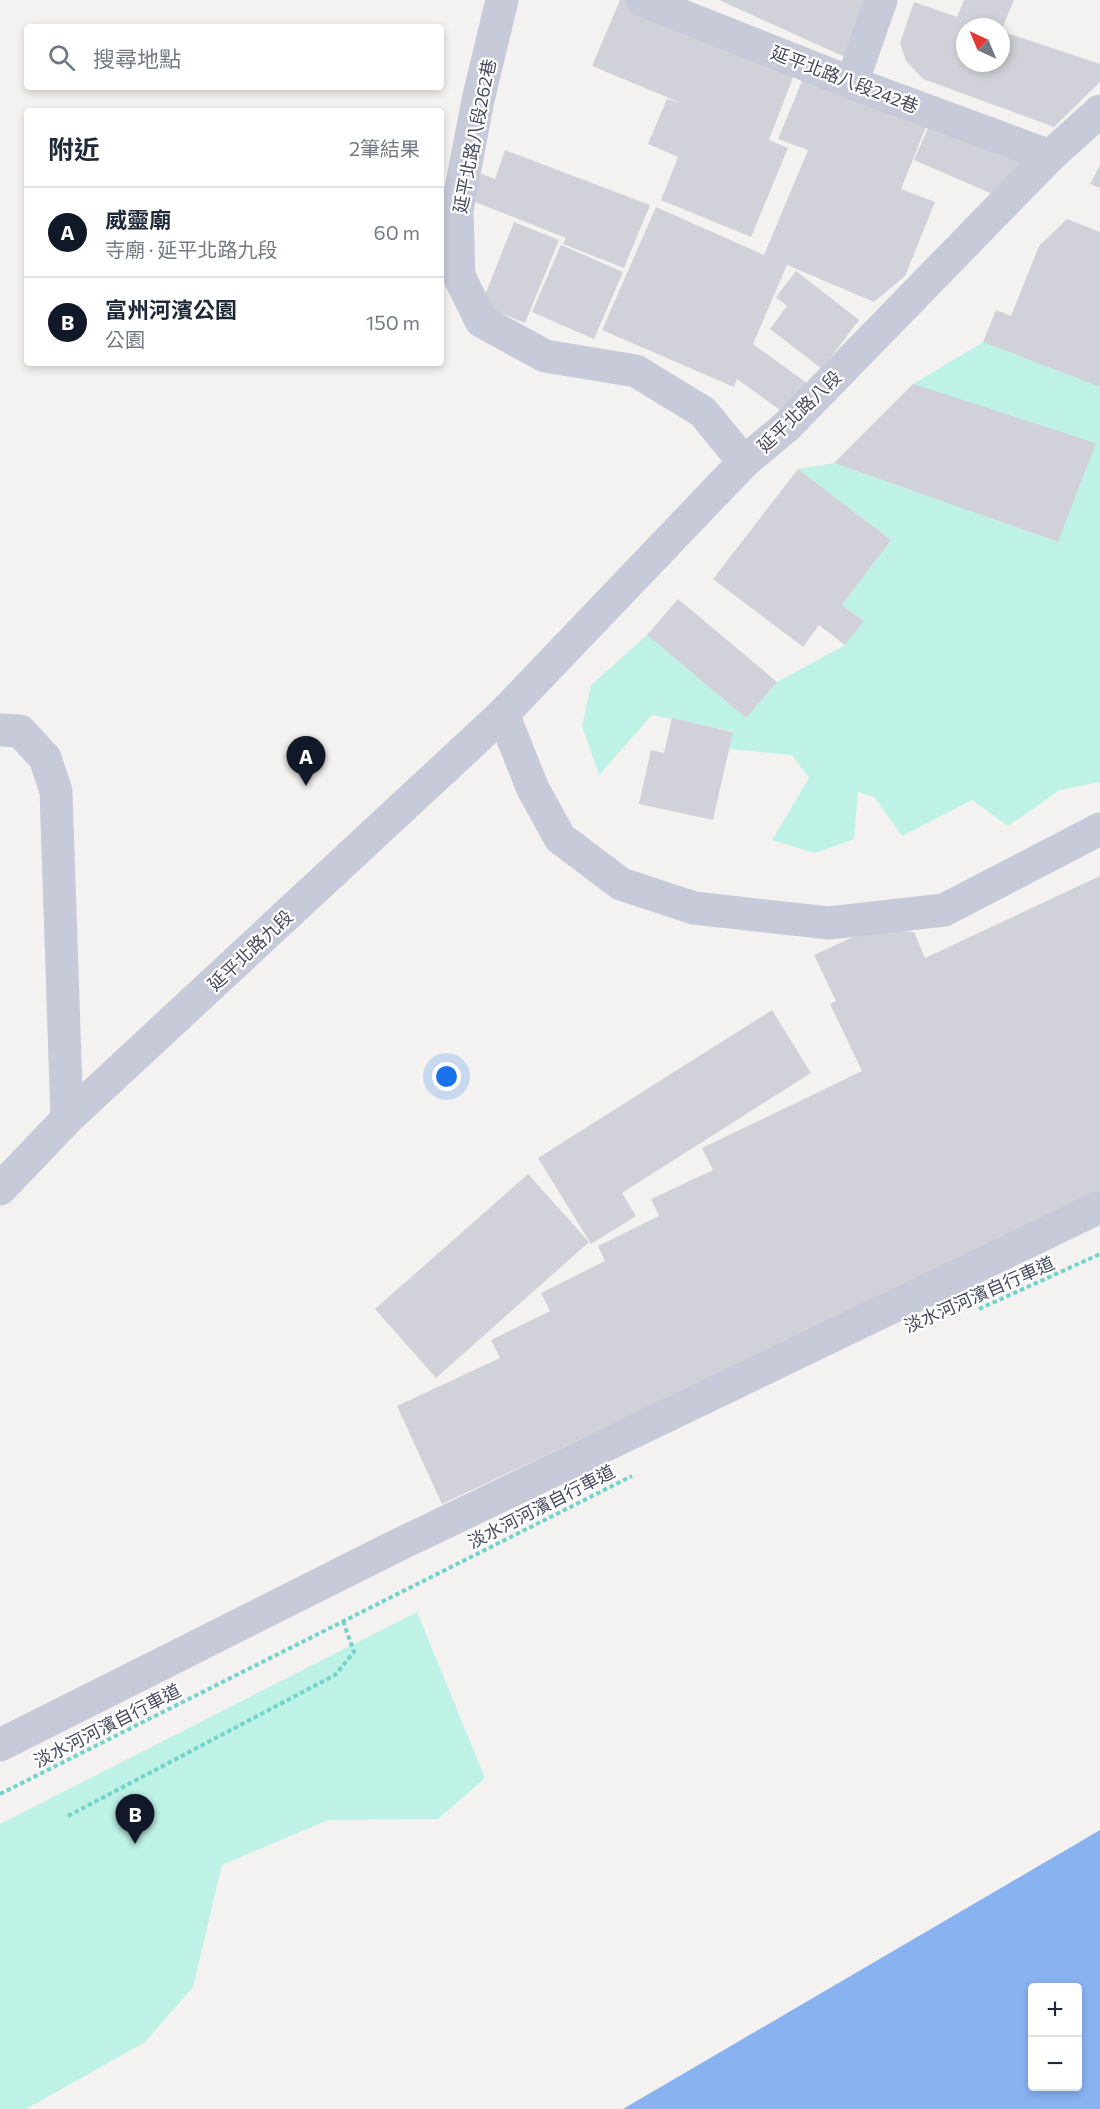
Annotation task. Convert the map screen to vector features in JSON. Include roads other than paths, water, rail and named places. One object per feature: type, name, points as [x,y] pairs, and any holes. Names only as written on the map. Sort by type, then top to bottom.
[{"type":"street","name":"延平北路八段262巷","points":[[502,0],[477,100],[457,210],[459,276],[481,321],[545,357],[636,371],[703,412],[744,462]]},
{"type":"street","name":"延平北路八段242巷","points":[[642,0],[852,83],[1050,156]]},
{"type":"street","points":[[852,83],[881,0]]},
{"type":"street","name":"延平北路八段","points":[[503,714],[744,462],[787,426],[1050,156],[1100,111]]},
{"type":"street","points":[[503,714],[533,789],[560,838],[621,884],[694,908],[829,923],[944,910],[1100,829]]},
{"type":"street","name":"延平北路九段","points":[[0,1189],[67,1119],[503,714]]},
{"type":"street","points":[[0,730],[20,731],[45,758],[56,791],[67,1119]]},
{"type":"street","points":[[0,1745],[392,1548],[1100,1207]]},
{"type":"water","points":[[1100,1830],[1100,2109],[623,2109]]},
{"type":"place","name":"威靈廟","points":[[306,786]]},
{"type":"place","name":"富州河濱公園","points":[[135,1844]]}]
